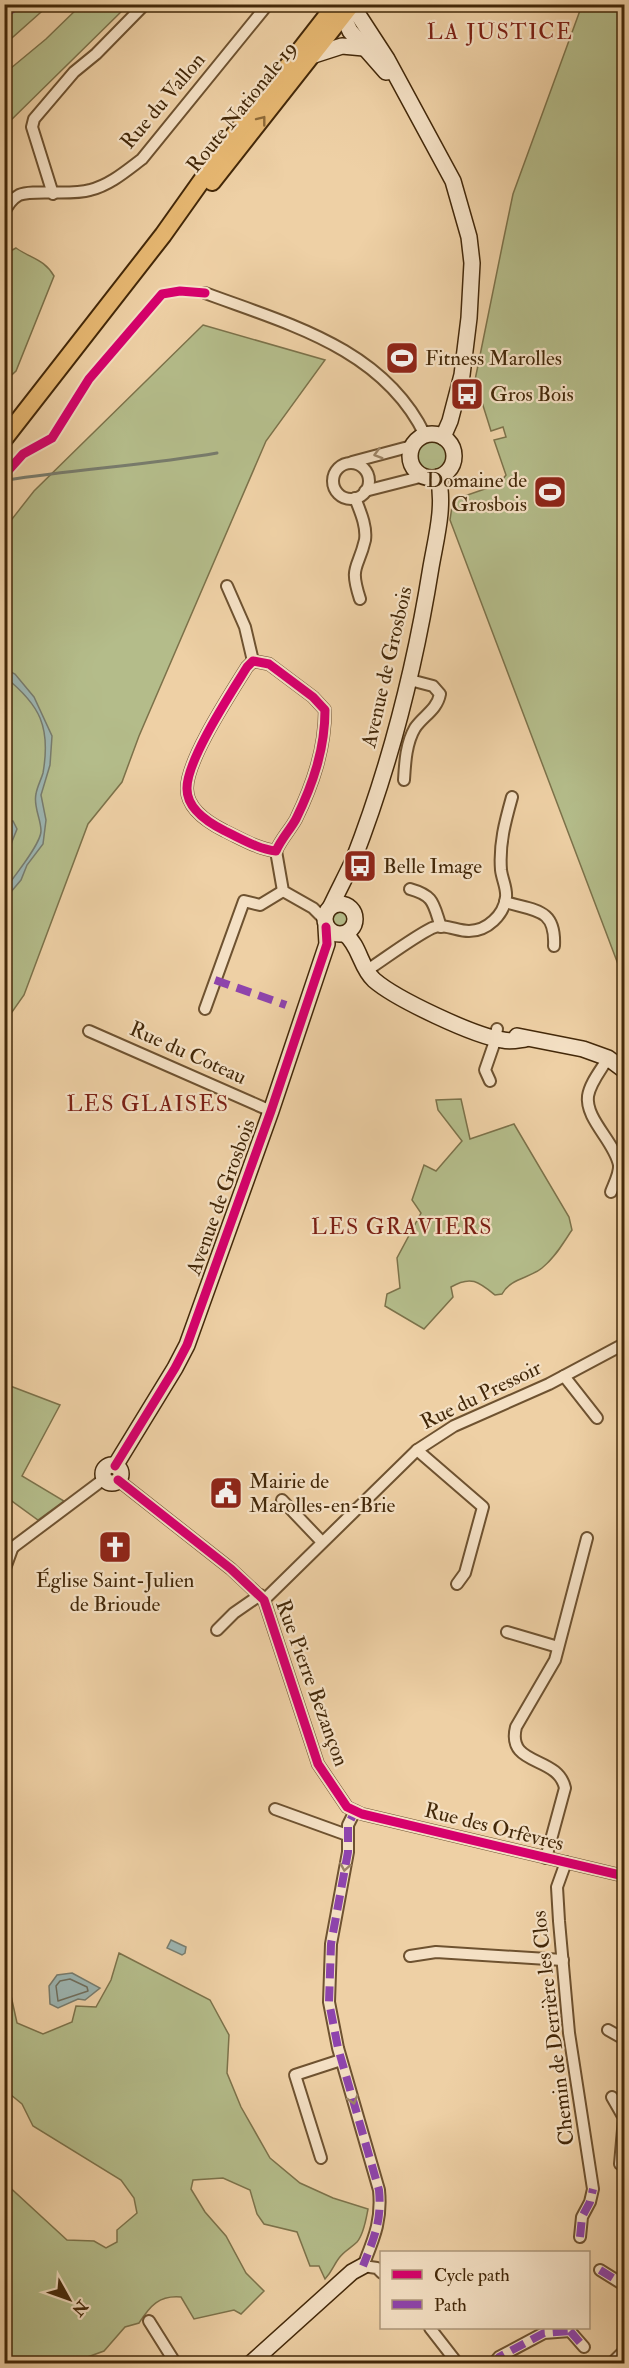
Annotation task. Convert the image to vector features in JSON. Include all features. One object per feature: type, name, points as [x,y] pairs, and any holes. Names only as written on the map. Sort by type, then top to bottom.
[{"type":"main road","name":"Route Nationale 19","points":[[163,235],[212,182],[312,56],[346,8]]},
{"type":"main road","name":"Route Nationale 19","points":[[4,439],[163,235],[234,135],[346,8]]},
{"type":"street","points":[[53,194],[32,127],[34,119],[74,72],[96,54],[145,4]]},
{"type":"street","name":"Rue du Vallon","points":[[4,213],[10,202],[20,195],[90,190],[120,176],[142,159],[268,4]]},
{"type":"street","points":[[346,8],[364,48],[404,92]]},
{"type":"street","points":[[346,8],[387,59],[453,181],[469,237],[472,263],[469,318],[462,375],[463,393],[448,442]]},
{"type":"street","points":[[312,56],[342,46],[364,48]]},
{"type":"street","points":[[205,293],[303,330],[346,350],[379,375],[408,405],[425,435]]},
{"type":"street","points":[[412,446],[345,464],[335,473],[334,485],[341,495],[355,498],[365,491],[431,477],[451,468],[454,458],[448,442],[437,434],[420,437],[412,446],[410,453],[413,467],[431,477]]},
{"type":"street","points":[[345,464],[356,464],[365,470],[369,480],[365,491]]},
{"type":"street","name":"Avenue de Grosbois","points":[[112,1475],[187,1345],[271,1111],[398,723],[410,680],[437,534],[440,486],[431,477]]},
{"type":"street","points":[[355,498],[364,522],[365,538],[354,568],[354,580],[360,599]]},
{"type":"street","points":[[227,586],[245,627],[253,661]]},
{"type":"street","points":[[253,661],[268,664],[313,697],[325,710],[325,729],[315,776],[294,822],[276,851],[283,891],[332,923],[388,989],[448,1021],[468,1028],[476,1034],[496,1034],[505,1041],[525,1039],[583,1049],[608,1058],[624,1070]]},
{"type":"street","points":[[253,661],[247,666],[213,724],[189,771],[187,789],[189,801],[214,825],[265,850],[276,851]]},
{"type":"street","points":[[404,780],[407,753],[414,730],[436,706],[440,694],[433,686],[410,680]]},
{"type":"street","points":[[370,969],[434,927],[468,931],[482,929],[493,922],[503,908],[507,895],[501,872],[500,847],[512,797]]},
{"type":"street","name":"Avenue de Grosbois","points":[[332,923],[340,904],[349,907],[347,893],[352,862]]},
{"type":"street","points":[[410,889],[424,893],[432,901],[441,927]]},
{"type":"street","points":[[204,1009],[244,901],[260,905],[283,891]]},
{"type":"street","points":[[505,902],[540,912],[548,917],[555,932],[554,946]]},
{"type":"street","name":"Rue du Coteau","points":[[89,1031],[271,1111]]},
{"type":"street","points":[[490,1081],[485,1070],[496,1034]]},
{"type":"street","points":[[608,1058],[591,1087],[588,1097],[589,1108],[616,1157],[619,1167],[611,1192]]},
{"type":"street","name":"Rue du Pressoir","points":[[217,1630],[234,1613],[262,1597],[417,1450],[454,1426],[564,1376],[624,1344]]},
{"type":"street","points":[[564,1376],[597,1418]]},
{"type":"street","points":[[417,1450],[483,1507],[465,1574],[458,1584]]},
{"type":"street","points":[[4,1571],[8,1552],[112,1475]]},
{"type":"street","name":"Rue Pierre Bezançon","points":[[112,1475],[231,1569],[262,1597],[318,1764],[347,1807],[355,1811]]},
{"type":"street","points":[[282,1500],[322,1542]]},
{"type":"street","points":[[546,1858],[565,1788],[563,1779],[554,1770],[523,1754],[516,1747],[514,1736],[516,1727],[552,1667],[587,1538]]},
{"type":"street","points":[[507,1632],[558,1647]]},
{"type":"street","points":[[275,1809],[347,1835]]},
{"type":"street","points":[[355,1811],[350,1819],[347,1835],[348,1852],[331,1944],[329,2002],[341,2060],[380,2190],[379,2226],[363,2266]]},
{"type":"street","name":"Rue des Orfèvres","points":[[355,1811],[624,1876]]},
{"type":"street","name":"Chemin de Derrière les Clos","points":[[566,1862],[557,1887],[563,1960],[569,2030],[593,2189],[590,2202],[582,2217],[580,2237]]},
{"type":"street","points":[[410,1956],[436,1952],[563,1960]]},
{"type":"street","points":[[608,2030],[624,2038]]},
{"type":"street","points":[[321,2158],[295,2075],[341,2060]]},
{"type":"street","points":[[612,2097],[624,2118],[620,2163]]},
{"type":"street","points":[[250,2364],[352,2272],[363,2266],[377,2268],[380,2271]]},
{"type":"street","points":[[600,2270],[624,2285]]},
{"type":"street","points":[[149,2321],[176,2364]]},
{"type":"street","points":[[431,2329],[458,2364]]},
{"type":"street","points":[[493,2364],[499,2357],[542,2330],[570,2329],[584,2347]]},
{"type":"street","points":[[611,2364],[624,2351]]},
{"type":"green space","points":[[5,4],[49,4],[49,5],[5,44]]},
{"type":"green space","points":[[81,5],[128,5],[5,126],[5,73],[46,39]]},
{"type":"green space","name":"Domaine de Grosbois","points":[[582,5],[624,5],[624,980],[450,520],[453,500],[499,484],[506,475],[494,440],[506,437],[503,427],[491,431],[475,380],[513,194]]},
{"type":"green space","points":[[16,248],[42,263],[54,276],[16,371],[5,381],[5,254]]},
{"type":"green space","points":[[203,325],[325,360],[266,441],[139,736],[122,782],[88,824],[24,995],[5,1022],[5,528],[34,491]]},
{"type":"green space","points":[[432,441],[443,445],[447,456],[443,467],[432,471],[421,467],[417,456],[421,445]]},
{"type":"green space","points":[[341,912],[347,914],[349,920],[347,926],[341,928],[335,926],[333,920],[335,914]]},
{"type":"green space","points":[[461,1099],[470,1139],[514,1124],[569,1217],[572,1230],[547,1264],[537,1272],[510,1285],[502,1294],[495,1295],[479,1284],[469,1281],[451,1287],[453,1297],[424,1329],[385,1306],[387,1294],[400,1288],[397,1258],[421,1213],[412,1200],[424,1165],[436,1171],[462,1141],[438,1110],[436,1100]]},
{"type":"green space","points":[[5,1384],[60,1405],[22,1476],[64,1501],[38,1520],[5,1496]]},
{"type":"green space","points":[[119,1953],[210,2000],[229,2035],[227,2073],[241,2107],[270,2158],[300,2183],[333,2198],[368,2209],[364,2226],[357,2242],[341,2256],[325,2279],[319,2266],[310,2266],[297,2232],[264,2224],[257,2214],[250,2190],[223,2178],[193,2180],[191,2189],[205,2212],[226,2236],[246,2273],[264,2291],[241,2314],[234,2310],[194,2319],[181,2297],[167,2298],[151,2307],[139,2323],[125,2327],[104,2351],[71,2363],[5,2363],[5,2183],[67,2240],[94,2241],[106,2248],[117,2242],[117,2230],[137,2213],[134,2198],[121,2180],[33,2126],[22,2104],[5,2090],[5,1979],[8,1982],[17,2023],[43,2034],[72,2022],[76,2006],[96,2007],[111,1980]]},
{"type":"water","points":[[5,669],[15,674],[34,697],[52,736],[50,765],[41,795],[46,820],[43,844],[27,865],[21,880],[5,899],[5,889],[40,837],[41,826],[35,799],[43,773],[45,743],[44,730],[35,708],[27,697],[5,677]]},
{"type":"water","points":[[5,821],[13,821],[17,829],[11,844],[5,851]]},
{"type":"water","points":[[171,1940],[186,1947],[185,1953],[182,1955],[167,1948]]},
{"type":"water","points":[[72,1973],[100,1988],[85,2000],[78,1999],[58,2008],[50,2004],[49,1986],[57,1975]]},
{"type":"waterway","points":[[7,480],[217,453]]},
{"type":"marked path","points":[[4,15],[20,4]]},
{"type":"marked path","points":[[215,980],[286,1005]]},
{"type":"marked path","points":[[350,1809],[355,1811],[348,1825],[348,1852],[331,1944],[329,2002],[338,2048],[379,2190],[378,2220],[363,2266]]},
{"type":"marked path","points":[[580,2237],[582,2217],[590,2202],[593,2189]]},
{"type":"marked path","points":[[600,2270],[624,2285]]},
{"type":"marked path","points":[[493,2364],[499,2357],[544,2333],[570,2331],[571,2329]]},
{"type":"marked path","points":[[570,2331],[584,2347]]},
{"type":"cycle path","points":[[4,479],[6,473],[23,454],[52,438],[89,379],[162,294],[180,291],[205,293]]},
{"type":"cycle path","points":[[253,661],[269,664],[313,697],[325,710],[323,739],[313,779],[296,819],[276,851],[250,843],[206,819],[191,803],[187,789],[201,745],[247,667],[253,661]]},
{"type":"cycle path","points":[[115,1466],[187,1345],[271,1111],[327,944],[326,927]]},
{"type":"cycle path","points":[[118,1480],[231,1569],[264,1600],[318,1764],[347,1807],[362,1814],[624,1876]]},
{"type":"place","name":"Fitness Marolles","points":[[402,358]]},
{"type":"place","name":"Gros Bois","points":[[467,394]]},
{"type":"place","name":"Domaine de Grosbois","points":[[550,492]]},
{"type":"place","name":"Belle Image","points":[[360,866]]},
{"type":"place","name":"Mairie de Marolles-en-Brie","points":[[226,1493]]},
{"type":"place","name":"Église Saint-Julien de Brioude","points":[[115,1547]]},
{"type":"district","name":"LA JUSTICE","points":[[500,32]]},
{"type":"district","name":"LES GLAISES","points":[[148,1104]]},
{"type":"district","name":"LES GRAVIERS","points":[[402,1227]]}]
